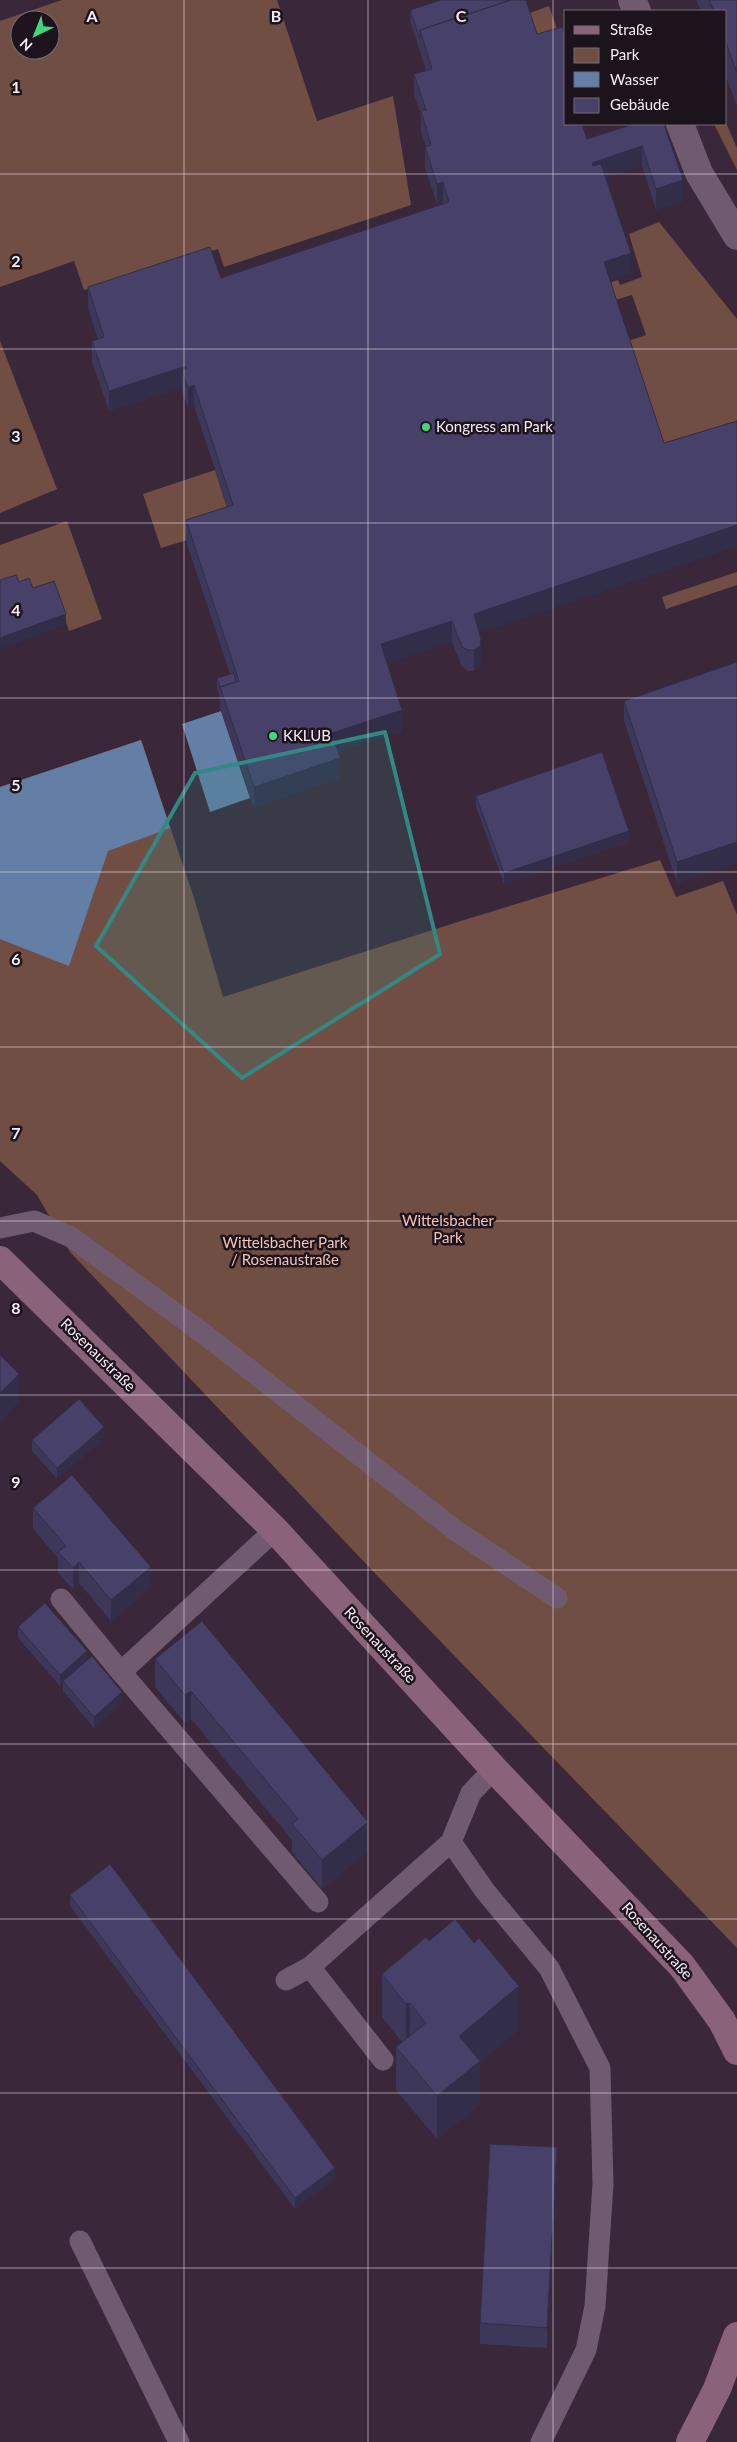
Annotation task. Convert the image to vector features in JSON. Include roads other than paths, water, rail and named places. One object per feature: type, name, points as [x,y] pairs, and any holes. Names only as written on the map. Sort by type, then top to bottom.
[{"type":"main road","name":"Rosenaustraße","points":[[0,1260],[275,1530],[494,1769],[682,1966],[722,2021],[737,2051]]},
{"type":"main road","points":[[690,2442],[717,2389],[737,2336]]},
{"type":"street","points":[[680,125],[699,173],[737,236]]},
{"type":"lane","points":[[0,1228],[34,1221],[71,1237],[204,1334],[456,1530],[557,1598]]},
{"type":"lane","points":[[121,1672],[275,1530]]},
{"type":"lane","points":[[61,1599],[318,1902]]},
{"type":"lane","points":[[286,1980],[310,1967],[451,1842],[471,1793],[494,1769]]},
{"type":"lane","points":[[451,1842],[485,1891],[549,1968],[600,2068],[602,2184],[595,2306],[586,2350],[541,2442]]},
{"type":"lane","points":[[310,1967],[383,2060]]},
{"type":"lane","points":[[80,2241],[179,2442]]},
{"type":"water","points":[[221,711],[250,798],[210,812],[182,724]]},
{"type":"water","points":[[141,740],[170,828],[108,851],[69,966],[0,939],[0,787]]},
{"type":"place","name":"Kongress am Park","points":[[426,427]]},
{"type":"place","name":"KKLUB","points":[[273,736]]},
{"type":"park label","name":"Wittelsbacher Park","points":[[448,1230]]},
{"type":"park label","name":"Wittelsbacher Park / Rosenaustraße","points":[[285,1252]]}]
